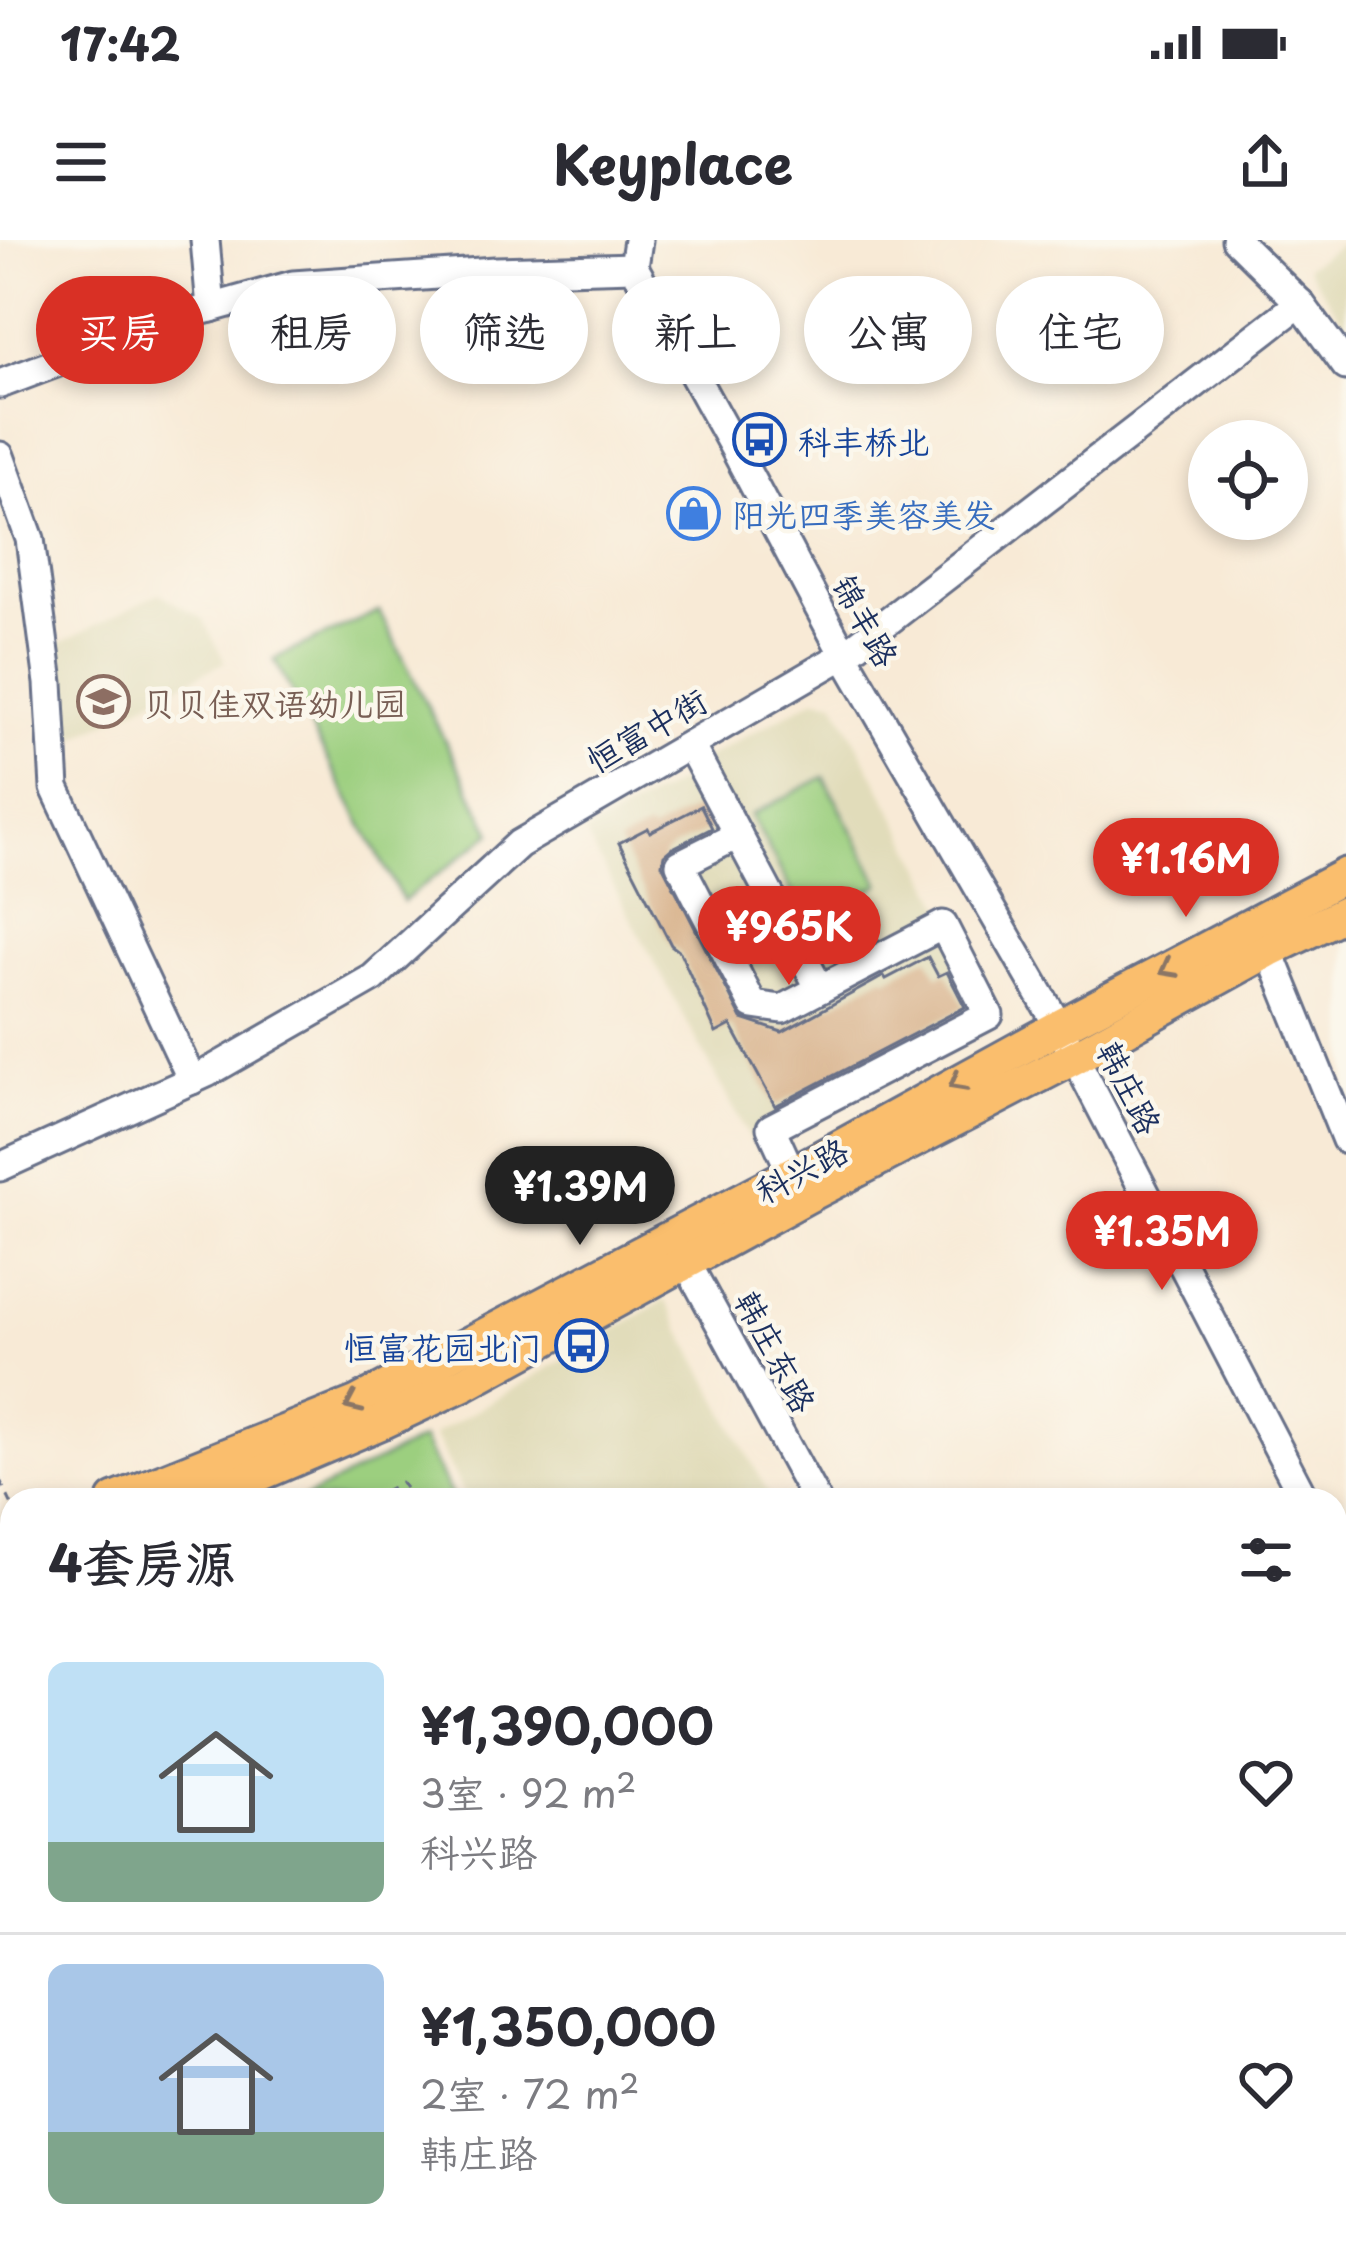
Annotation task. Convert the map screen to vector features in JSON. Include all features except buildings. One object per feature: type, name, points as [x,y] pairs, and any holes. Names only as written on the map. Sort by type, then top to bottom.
[{"type":"main road","name":"科兴路","points":[[145,1488],[357,1403],[680,1250],[807,1196],[1346,874]]},
{"type":"main road","name":"科兴路","points":[[226,1488],[466,1382],[793,1174],[1346,913]]},
{"type":"street","points":[[205,240],[211,308]]},
{"type":"street","points":[[1236,240],[1300,303],[1346,366]]},
{"type":"street","points":[[0,384],[178,317],[293,285],[495,271],[636,254]]},
{"type":"street","name":"锦丰路","points":[[636,254],[844,655],[1067,1042]]},
{"type":"street","name":"恒富中街","points":[[0,1167],[192,1080],[373,978],[519,844],[844,655],[1300,303]]},
{"type":"street","points":[[0,456],[30,539],[49,683],[56,788],[192,1080]]},
{"type":"street","points":[[690,745],[820,989]]},
{"type":"street","points":[[738,835],[680,864],[753,1005],[782,1010],[943,925],[989,1015],[771,1128],[793,1174]]},
{"type":"street","points":[[1269,950],[1346,1141]]},
{"type":"street","name":"韩庄路","points":[[1067,1042],[1299,1488]]},
{"type":"street","name":"韩庄东路","points":[[680,1250],[809,1488]]},
{"type":"shaded area","points":[[1346,241],[1346,325],[1306,267]]},
{"type":"shaded area","name":"贝贝佳双语幼儿园","points":[[159,593],[203,619],[225,662],[65,743],[55,646]]},
{"type":"shaded area","points":[[816,698],[835,701],[999,1013],[994,1027],[753,1145],[585,833],[704,769],[701,761]]},
{"type":"shaded area","points":[[665,1300],[766,1488],[461,1488],[434,1435]]},
{"type":"green space","points":[[379,611],[492,833],[403,901],[274,659]]},
{"type":"green space","points":[[824,777],[880,884],[808,922],[751,815]]},
{"type":"green space","points":[[422,1439],[448,1488],[324,1488]]},
{"type":"place","name":"科丰桥北","points":[[759,440]]},
{"type":"place","name":"阳光四季美容美发","points":[[693,513]]},
{"type":"place","name":"贝贝佳双语幼儿园","points":[[103,702]]},
{"type":"place","name":"恒富花园北门","points":[[581,1346]]}]
